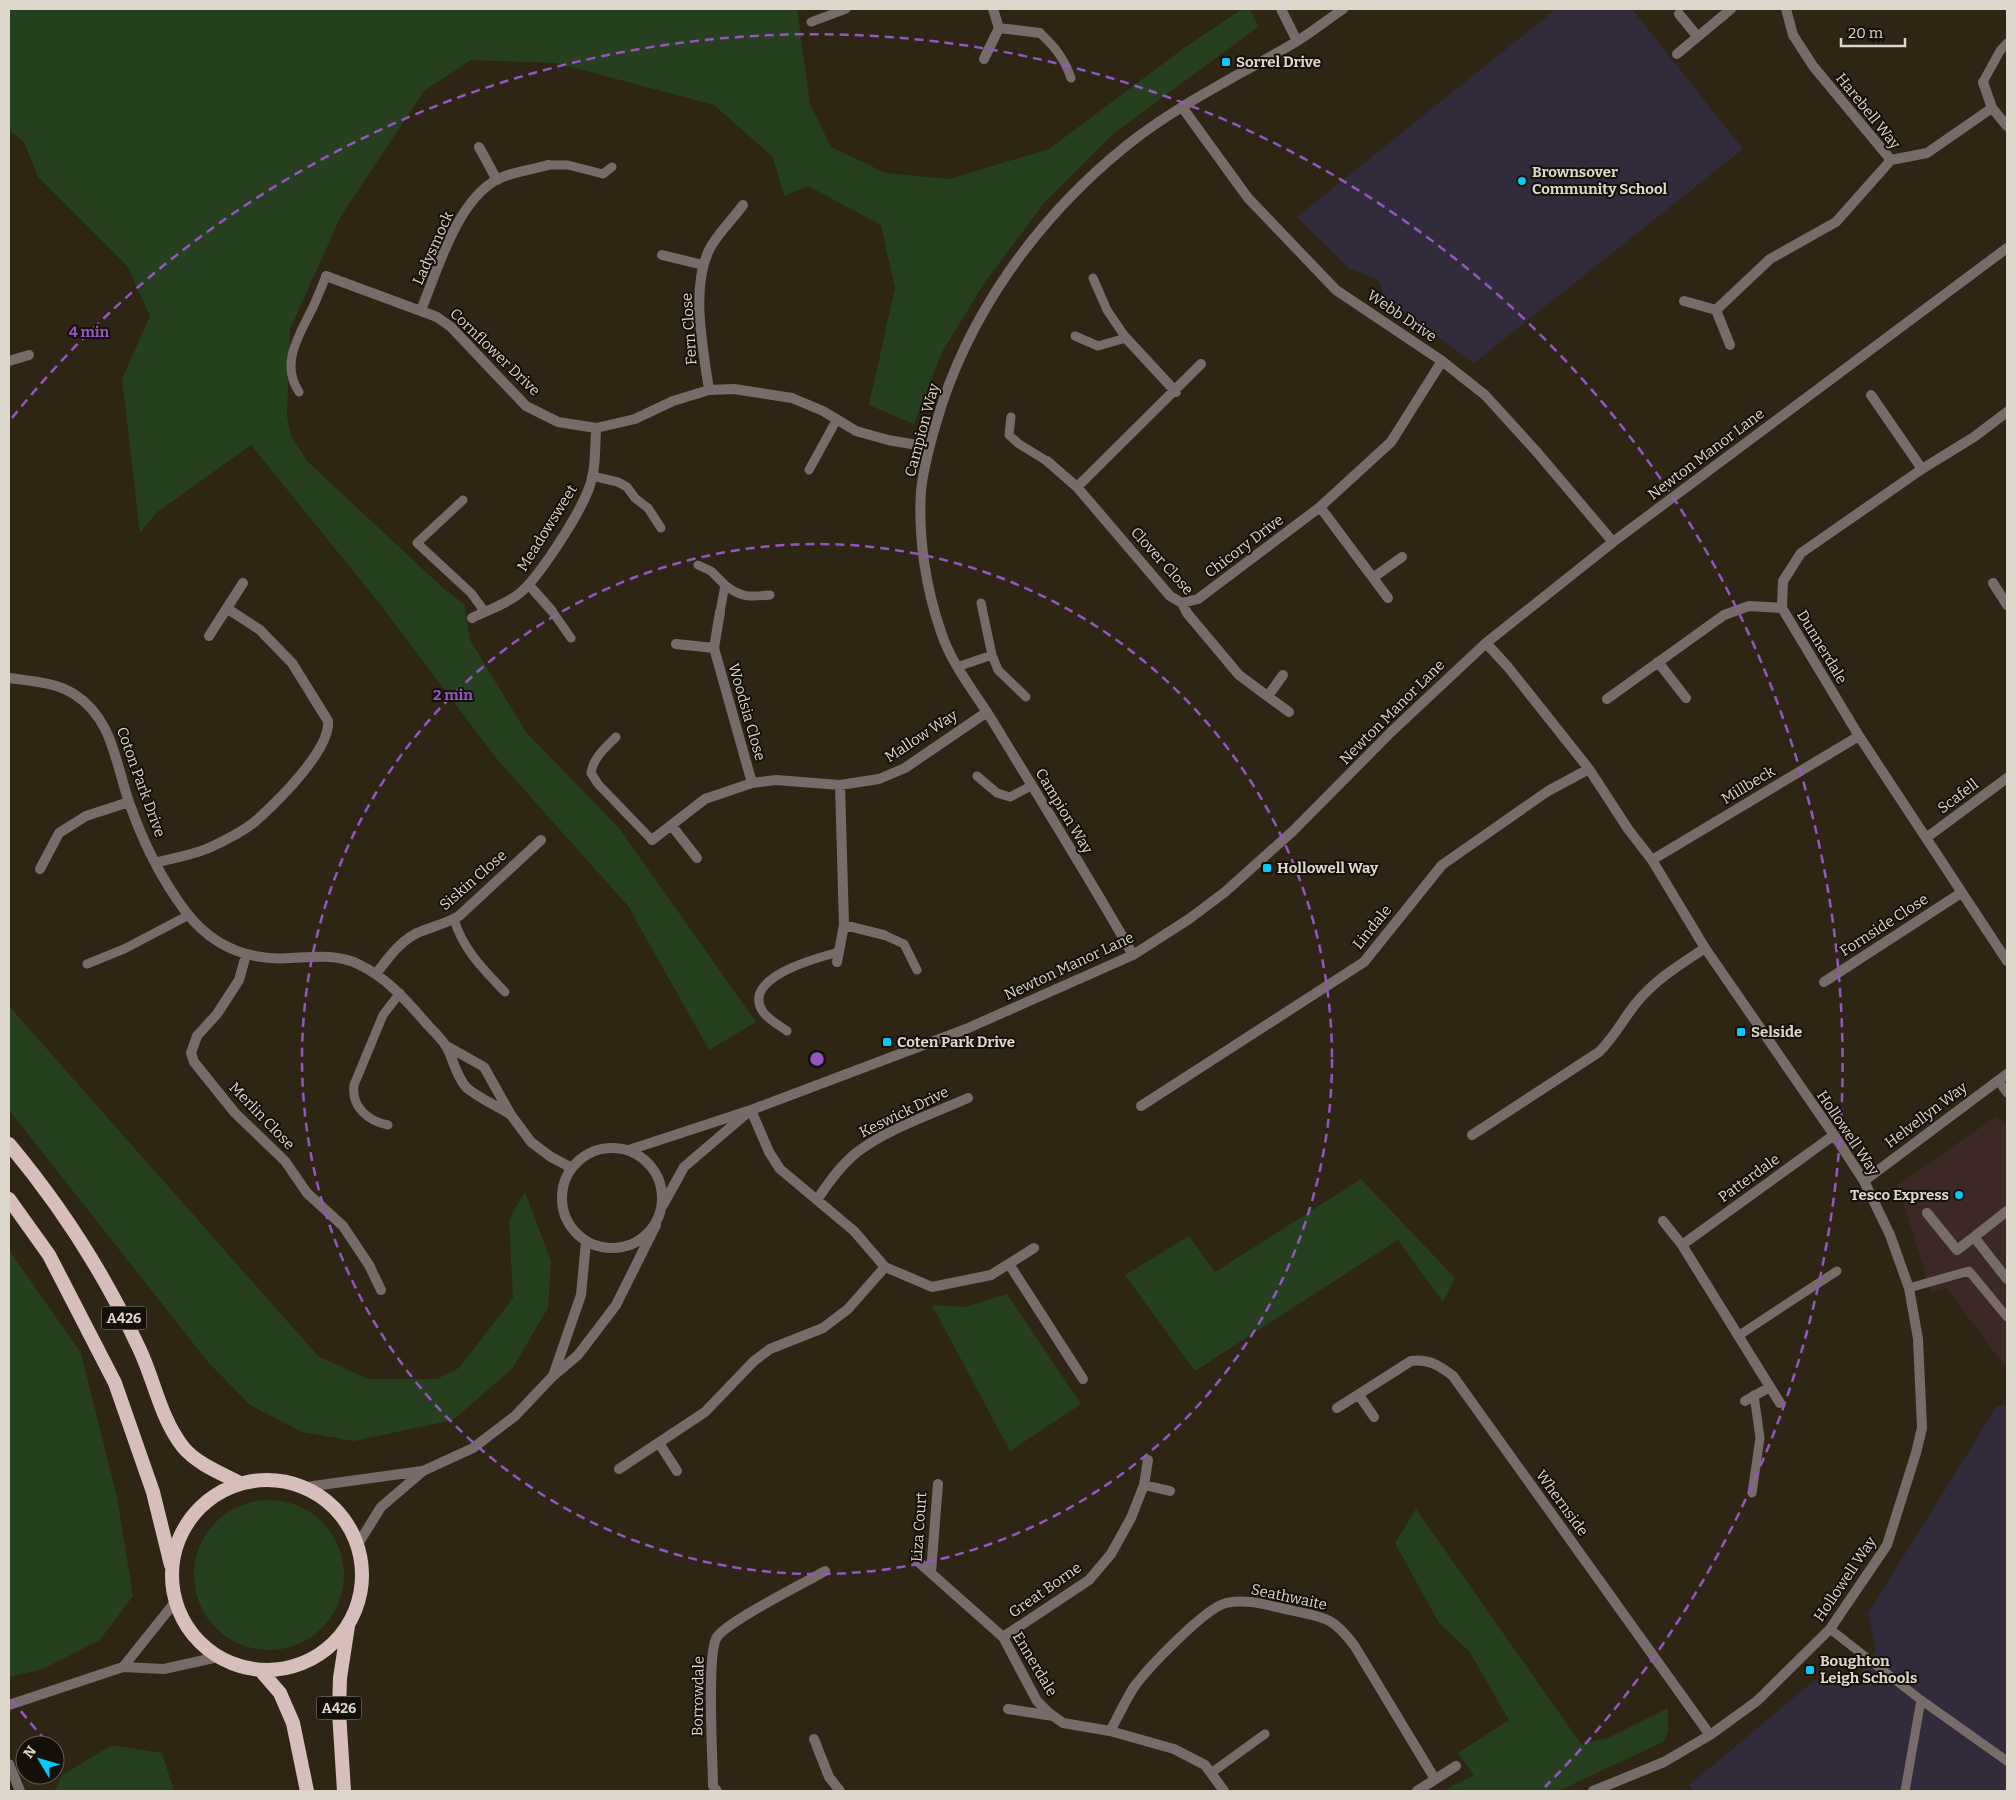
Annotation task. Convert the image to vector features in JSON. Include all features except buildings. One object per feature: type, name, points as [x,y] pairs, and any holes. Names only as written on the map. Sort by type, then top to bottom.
[{"type":"highway","name":"A426","points":[[9,1144],[34,1174],[99,1269],[139,1347],[172,1431],[183,1448],[197,1460],[240,1483]]},
{"type":"highway","name":"A426","points":[[9,1199],[49,1255],[115,1384],[153,1492],[172,1569]]},
{"type":"highway","points":[[270,1480],[284,1481],[306,1488],[328,1501],[346,1521],[358,1544],[362,1572],[359,1600],[348,1626],[332,1645],[311,1660],[286,1668],[261,1670],[239,1666],[218,1657],[194,1636],[184,1624],[175,1602],[172,1569],[178,1541],[192,1515],[214,1496],[240,1483],[270,1480]]},
{"type":"highway","name":"A426","points":[[344,1791],[339,1712],[340,1678],[348,1626]]},
{"type":"highway","points":[[261,1670],[280,1693],[293,1723],[307,1791]]},
{"type":"street","points":[[984,59],[1000,28],[993,9]]},
{"type":"street","points":[[1281,9],[1297,41]]},
{"type":"street","name":"Campion Way","points":[[1133,955],[987,712],[957,667],[941,634],[927,578],[921,530],[921,489],[929,448],[944,395],[985,310],[1008,269],[1042,227],[1077,190],[1127,145],[1182,108],[1297,41],[1343,9]]},
{"type":"street","points":[[1677,54],[1731,9]]},
{"type":"street","name":"Harebell Way","points":[[1716,310],[1770,259],[1836,222],[1891,160],[1813,66],[1793,35],[1786,9]]},
{"type":"street","points":[[1679,14],[1697,36]]},
{"type":"street","points":[[1000,28],[1040,32]]},
{"type":"street","points":[[1984,82],[1992,108],[2007,126]]},
{"type":"street","name":"Webb Drive","points":[[1182,108],[1248,198],[1336,290],[1442,361],[1484,395],[1536,451],[1614,542]]},
{"type":"street","points":[[1891,160],[1927,153],[1992,108]]},
{"type":"street","points":[[479,148],[497,180]]},
{"type":"street","name":"Ladysmock","points":[[422,310],[460,218],[482,193],[497,180],[548,165]]},
{"type":"street","name":"Fern Close","points":[[710,390],[701,334],[700,285],[703,265],[711,247],[743,205]]},
{"type":"street","name":"Newton Manor Lane","points":[[628,1150],[750,1110],[966,1029],[1133,955],[1189,919],[1253,868],[1293,831],[1452,672],[1486,643],[1614,542],[2007,248]]},
{"type":"street","points":[[662,255],[703,265]]},
{"type":"street","name":"Cornflower Drive","points":[[326,276],[437,317],[451,327],[526,406],[558,422],[596,428],[635,419],[673,401],[710,390],[734,389],[792,398],[856,431],[888,440],[929,448]]},
{"type":"street","points":[[1684,301],[1716,310],[1730,345]]},
{"type":"street","points":[[1126,338],[1176,392]]},
{"type":"street","points":[[9,361],[29,356]]},
{"type":"street","name":"Chicory Drive","points":[[1182,603],[1198,599],[1320,507],[1391,442],[1442,361]]},
{"type":"street","points":[[1078,487],[1176,392],[1201,364]]},
{"type":"street","points":[[1871,395],[1922,469]]},
{"type":"street","name":"Dunnerdale","points":[[2007,412],[1974,437],[1922,469],[1801,553],[1783,581],[1782,608],[1859,736],[2007,961]]},
{"type":"street","name":"Meadowsweet","points":[[472,618],[516,596],[529,585],[552,553],[589,488],[592,476],[596,428]]},
{"type":"street","name":"Clover Close","points":[[1047,461],[1078,487],[1170,596],[1182,603],[1187,613],[1240,675],[1289,712]]},
{"type":"street","points":[[1320,507],[1388,598]]},
{"type":"street","points":[[1374,577],[1402,557]]},
{"type":"street","points":[[209,636],[243,583]]},
{"type":"street","points":[[1993,583],[2007,605]]},
{"type":"street","name":"Meadowsweet","points":[[529,585],[552,611]]},
{"type":"street","points":[[1607,699],[1724,615],[1750,606],[1782,608]]},
{"type":"street","points":[[155,863],[210,847],[256,820],[300,774],[322,745],[329,729],[328,721],[292,663],[260,630],[228,608]]},
{"type":"street","name":"Woodsia Close","points":[[720,612],[714,648],[752,783]]},
{"type":"street","name":"Hollowell Way","points":[[1486,643],[1508,667],[1589,769],[1628,829],[1652,860],[1705,948],[1864,1181],[1890,1236],[1909,1288],[1918,1339],[1922,1428],[1888,1545],[1830,1629],[1757,1701],[1710,1735],[1664,1762],[1593,1791]]},
{"type":"street","name":"Woodsia Close","points":[[676,644],[714,648]]},
{"type":"street","points":[[1658,662],[1686,698]]},
{"type":"street","points":[[1268,696],[1283,675]]},
{"type":"street","name":"Coton Park Drive","points":[[9,678],[54,685],[73,693],[91,707],[104,724],[113,744],[129,802],[155,863],[201,930],[223,946],[246,956],[291,958],[322,955],[356,963],[376,974],[400,993],[445,1045],[466,1087],[511,1115]]},
{"type":"street","name":"Mallow Way","points":[[652,840],[706,799],[729,789],[752,783],[776,780],[840,785],[879,779],[905,768],[987,712]]},
{"type":"street","name":"Millbeck","points":[[1652,860],[1859,736]]},
{"type":"street","name":"Lindale","points":[[1141,1106],[1364,962],[1442,865],[1548,791],[1589,769]]},
{"type":"street","name":"Scafell","points":[[1926,838],[2007,778]]},
{"type":"street","points":[[838,957],[844,924],[840,785]]},
{"type":"street","points":[[40,869],[59,833],[86,816],[129,802]]},
{"type":"street","points":[[672,826],[697,858]]},
{"type":"street","name":"Siskin Close","points":[[376,974],[405,940],[420,931],[454,919],[542,840]]},
{"type":"street","name":"Fornside Close","points":[[1824,982],[1961,893]]},
{"type":"street","points":[[844,924],[884,935]]},
{"type":"street","points":[[1472,1135],[1599,1052],[1615,1036],[1637,1003],[1659,980],[1705,948]]},
{"type":"street","name":"Merlin Close","points":[[246,956],[239,980],[217,1014],[196,1036],[191,1053],[194,1062],[235,1113],[277,1152],[307,1194],[343,1226],[369,1265],[381,1290]]},
{"type":"street","name":"Coton Park Drive","points":[[445,1045],[484,1067],[511,1115],[536,1145],[572,1168]]},
{"type":"street","name":"Helvellyn Way","points":[[1864,1181],[2007,1074]]},
{"type":"street","name":"Keswick Drive","points":[[817,1200],[833,1177],[854,1154],[870,1143],[968,1098]]},
{"type":"street","points":[[750,1110],[769,1152],[780,1169],[854,1231],[885,1267],[932,1287],[991,1274],[1034,1248]]},
{"type":"street","name":"Newton Manor Lane","points":[[663,1205],[684,1167],[750,1110]]},
{"type":"street","name":"Patterdale","points":[[1682,1245],[1834,1135]]},
{"type":"street","points":[[358,1544],[381,1507],[423,1471],[473,1448],[515,1416],[552,1377],[578,1355],[616,1305],[656,1225],[663,1205],[660,1182],[648,1162],[628,1150],[603,1148],[591,1152],[572,1168],[565,1180],[562,1194],[563,1208],[567,1221],[586,1242],[605,1248],[624,1248],[642,1239],[656,1225]]},
{"type":"street","points":[[1927,1213],[1957,1250],[2007,1211]]},
{"type":"street","points":[[1663,1221],[1682,1245],[1780,1403]]},
{"type":"street","points":[[1974,1237],[2007,1279]]},
{"type":"street","points":[[552,1377],[581,1295],[586,1242]]},
{"type":"street","points":[[1010,1264],[1083,1379]]},
{"type":"street","points":[[619,1469],[705,1412],[754,1361],[770,1349],[823,1328],[842,1314],[885,1267]]},
{"type":"street","name":"Whernside","points":[[1337,1408],[1411,1361],[1423,1359],[1453,1376],[1710,1735]]},
{"type":"street","points":[[1745,1401],[1770,1387]]},
{"type":"street","points":[[1359,1394],[1374,1417]]},
{"type":"street","points":[[660,1443],[677,1471]]},
{"type":"street","name":"Great Borne","points":[[1003,1637],[1089,1580],[1110,1554],[1131,1518],[1144,1485],[1148,1460]]},
{"type":"street","points":[[306,1488],[423,1471]]},
{"type":"street","name":"Liza Court","points":[[931,1572],[938,1484]]},
{"type":"street","points":[[1144,1485],[1170,1491]]},
{"type":"street","name":"Ennerdale","points":[[915,1559],[1003,1637],[1037,1701],[1054,1716],[1064,1722],[1110,1731],[1174,1749],[1204,1765],[1224,1791]]},
{"type":"street","name":"Borrowdale","points":[[712,1789],[712,1662],[716,1638],[731,1626],[825,1571]]},
{"type":"street","points":[[123,1667],[175,1602]]},
{"type":"street","name":"Seathwaite","points":[[1110,1731],[1134,1687],[1169,1648],[1214,1608],[1225,1603],[1260,1603],[1326,1618],[1340,1626],[1354,1645],[1435,1779]]},
{"type":"street","points":[[9,1705],[123,1667],[164,1669],[218,1657]]},
{"type":"street","points":[[1008,1709],[1054,1716]]},
{"type":"street","points":[[814,1739],[828,1777],[840,1791]]},
{"type":"street","points":[[9,1764],[20,1791]]},
{"type":"street","points":[[1418,1791],[1456,1766]]},
{"type":"lane","points":[[811,22],[846,9]]},
{"type":"lane","points":[[1040,32],[1060,54],[1071,78]]},
{"type":"lane","points":[[1984,82],[2000,50],[2007,43]]},
{"type":"lane","points":[[548,165],[568,165],[603,174],[612,166]]},
{"type":"lane","points":[[299,392],[294,384],[291,370],[293,349],[326,276]]},
{"type":"lane","points":[[1075,336],[1098,346],[1126,338],[1107,310],[1093,278]]},
{"type":"lane","points":[[1011,417],[1009,435],[1019,444],[1047,461]]},
{"type":"lane","points":[[809,470],[837,420]]},
{"type":"lane","points":[[592,476],[618,482],[627,487],[634,498],[648,508],[661,528]]},
{"type":"lane","points":[[463,500],[417,542],[471,593],[485,612]]},
{"type":"lane","points":[[698,565],[711,571],[737,595],[748,597],[770,595]]},
{"type":"lane","points":[[720,612],[725,585]]},
{"type":"lane","points":[[981,603],[992,655],[998,670],[1026,697]]},
{"type":"lane","points":[[552,611],[571,638]]},
{"type":"lane","points":[[957,667],[992,655]]},
{"type":"lane","points":[[616,737],[601,752],[592,766],[591,773],[598,784],[652,840]]},
{"type":"lane","points":[[977,776],[997,793],[1010,797],[1031,786]]},
{"type":"lane","points":[[87,964],[130,946],[189,915]]},
{"type":"lane","points":[[454,919],[459,936],[473,958],[505,992]]},
{"type":"lane","points":[[884,935],[904,944],[917,970]]},
{"type":"lane","points":[[788,1031],[764,1013],[759,998],[762,986],[772,978],[816,958],[838,957]]},
{"type":"lane","points":[[388,1125],[376,1123],[367,1117],[357,1106],[353,1094],[354,1085],[383,1015],[400,993]]},
{"type":"lane","points":[[1998,1080],[2007,1093]]},
{"type":"lane","points":[[1738,1336],[1837,1271]]},
{"type":"lane","points":[[1909,1288],[1969,1271],[2007,1317]]},
{"type":"lane","points":[[1752,1493],[1760,1438],[1754,1395]]},
{"type":"lane","points":[[1830,1629],[1921,1700],[2007,1762]]},
{"type":"lane","points":[[1905,1791],[1921,1700]]},
{"type":"lane","points":[[1210,1773],[1264,1734]]},
{"type":"shaded area","name":"Brownsover Community School","points":[[1556,9],[1632,9],[1743,149],[1474,363],[1385,299],[1379,280],[1350,269],[1297,217]]},
{"type":"shaded area","points":[[1995,1117],[2007,1126],[2007,1369],[1946,1288],[1931,1292],[1898,1185]]},
{"type":"shaded area","points":[[2007,1405],[2007,1791],[1694,1791],[1689,1785],[1815,1680],[1855,1680],[1876,1651],[1868,1613],[1997,1406]]},
{"type":"green space","points":[[9,9],[797,9],[810,104],[831,147],[886,173],[949,179],[1049,149],[1184,48],[1242,9],[1250,9],[1258,27],[1113,134],[1044,203],[985,282],[942,352],[914,424],[869,405],[895,288],[881,225],[808,186],[784,196],[773,157],[714,105],[556,63],[471,60],[424,91],[341,216],[290,329],[287,416],[291,436],[308,462],[443,588],[464,604],[470,640],[526,732],[619,828],[756,1022],[709,1050],[628,906],[496,758],[380,604],[251,445],[156,513],[140,533],[122,379],[150,316],[128,267],[38,177],[24,142],[9,130]]},
{"type":"green space","points":[[9,1006],[318,1356],[368,1379],[437,1379],[459,1368],[513,1298],[509,1220],[525,1192],[551,1261],[548,1308],[512,1369],[453,1420],[354,1441],[302,1432],[250,1405],[208,1362],[9,1110]]},
{"type":"green space","points":[[1361,1179],[1455,1278],[1443,1302],[1398,1240],[1195,1371],[1125,1275],[1189,1236],[1215,1272]]},
{"type":"green space","points":[[9,1250],[81,1353],[117,1497],[133,1596],[100,1640],[43,1669],[9,1677]]},
{"type":"green space","points":[[1007,1294],[1081,1404],[1010,1451],[932,1305],[965,1307]]},
{"type":"green space","points":[[269,1500],[298,1506],[322,1522],[338,1546],[344,1575],[338,1604],[322,1628],[298,1644],[269,1650],[240,1644],[216,1628],[200,1604],[194,1575],[200,1546],[216,1522],[240,1506]]},
{"type":"green space","points":[[1416,1509],[1581,1744],[1608,1738],[1668,1708],[1668,1733],[1663,1742],[1558,1791],[1443,1791],[1474,1775],[1458,1753],[1509,1720],[1469,1651],[1439,1623],[1395,1543]]},
{"type":"green space","points":[[112,1745],[162,1753],[174,1791],[55,1791],[58,1785],[65,1785],[65,1773]]},
{"type":"place","name":"Sorrel Drive","points":[[1226,62]]},
{"type":"place","name":"Brownsover Community School","points":[[1522,181]]},
{"type":"place","name":"Hollowell Way","points":[[1267,868]]},
{"type":"place","name":"Selside","points":[[1741,1032]]},
{"type":"place","name":"Coten Park Drive","points":[[887,1042]]},
{"type":"place","name":"Tesco Express","points":[[1959,1195]]},
{"type":"place","name":"Boughton Leigh Schools","points":[[1810,1670]]}]
